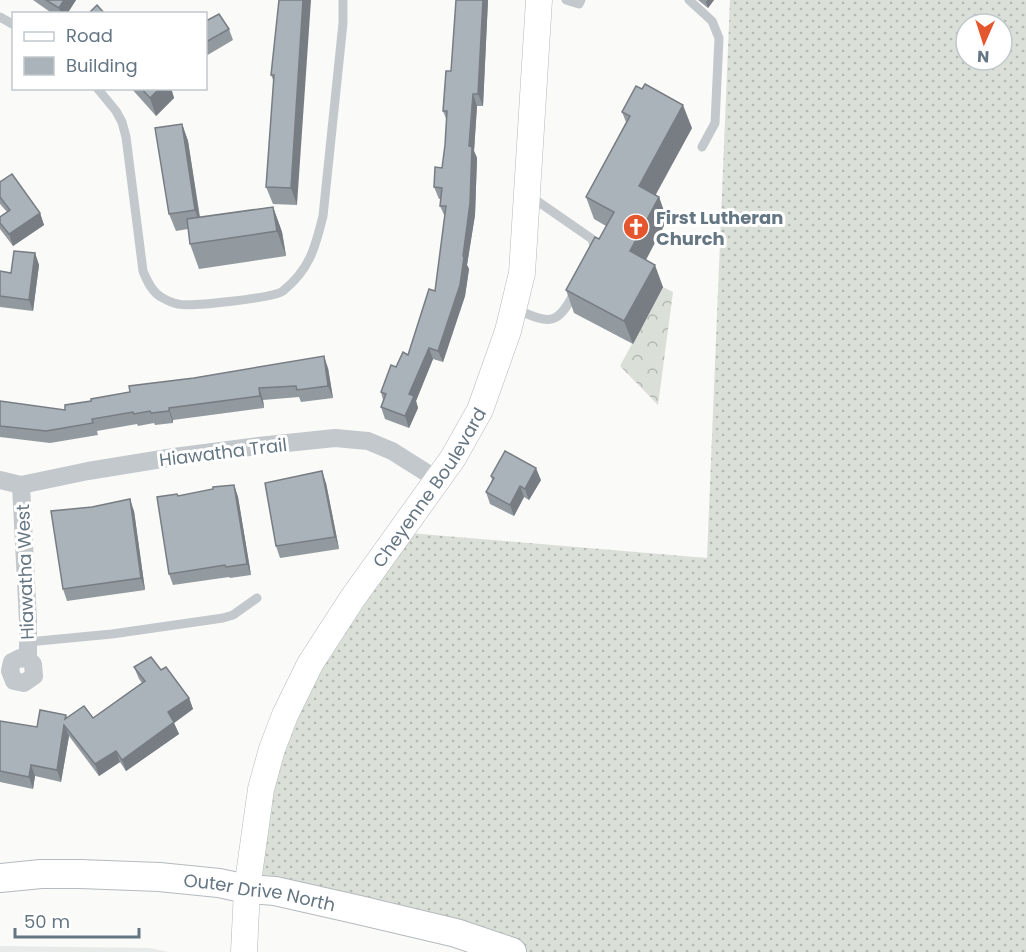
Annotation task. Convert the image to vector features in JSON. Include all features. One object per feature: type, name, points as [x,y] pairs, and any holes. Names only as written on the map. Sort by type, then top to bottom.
[{"type":"main road","name":"Outer Drive North","points":[[0,878],[41,874],[159,877],[275,891],[456,933],[512,952]]},
{"type":"street","name":"Cheyenne Boulevard","points":[[244,952],[247,889],[261,789],[272,749],[285,715],[310,664],[352,599],[453,458],[480,410],[508,331],[522,273],[539,0]]},
{"type":"street","name":"Hiawatha Trail","points":[[0,480],[21,485],[88,471],[174,458],[335,438],[368,441],[392,451],[438,480]]},
{"type":"street","name":"Hiawatha West","points":[[21,485],[28,650]]},
{"type":"lane","points":[[99,90],[122,122],[130,156],[143,272],[148,283],[159,296],[180,305],[280,293],[304,271],[323,216],[344,0]]},
{"type":"lane","points":[[566,0],[579,4],[581,0]]},
{"type":"lane","points":[[688,0],[712,21],[719,38],[715,123],[702,147]]},
{"type":"lane","points":[[528,195],[592,239],[594,244],[591,258]]},
{"type":"lane","points":[[514,308],[540,319],[550,320],[568,306],[577,286]]},
{"type":"lane","points":[[28,650],[112,634],[223,618],[233,615],[257,598]]},
{"type":"shaded area","points":[[0,946],[149,948],[169,952],[0,952]]},
{"type":"green space","points":[[730,0],[1026,0],[1026,952],[527,952],[374,907],[254,884],[269,793],[289,729],[321,660],[410,533],[707,558]]},
{"type":"green space","points":[[663,287],[673,292],[658,405],[620,366]]},
{"type":"building","points":[[46,0],[64,0],[59,8]]},
{"type":"building","points":[[279,0],[303,0],[291,188],[266,187],[274,75],[271,75]]},
{"type":"building","points":[[456,0],[483,0],[478,94],[473,94],[469,146],[472,147],[470,203],[464,257],[460,285],[438,351],[429,348],[409,394],[414,396],[405,416],[381,407],[386,394],[381,392],[391,365],[396,367],[403,352],[408,355],[429,289],[435,291],[446,206],[440,206],[442,188],[434,187],[435,167],[442,168],[445,145],[447,111],[443,111],[446,71],[451,71]]},
{"type":"building","points":[[97,5],[103,12],[90,12]]},
{"type":"building","points":[[219,14],[229,29],[207,41],[207,20]]},
{"type":"building","name":"First Lutheran Church","points":[[645,84],[683,105],[639,186],[659,197],[630,251],[655,265],[624,321],[566,290],[595,237],[599,239],[614,212],[586,197],[630,116],[622,112],[636,86],[642,89]]},
{"type":"building","points":[[143,90],[158,90],[150,98]]},
{"type":"building","points":[[182,124],[195,210],[169,214],[155,128]]},
{"type":"building","points":[[12,174],[40,213],[9,234],[0,223],[0,217],[10,210],[0,197],[0,182]]},
{"type":"building","points":[[273,207],[277,231],[190,244],[187,219]]},
{"type":"building","points":[[14,251],[35,253],[29,300],[0,296],[0,271],[11,273]]},
{"type":"building","points":[[324,356],[328,386],[297,390],[296,386],[259,388],[260,396],[169,408],[169,411],[134,414],[133,412],[92,419],[93,423],[46,431],[0,426],[0,401],[65,410],[65,405],[130,392],[129,386],[194,378]]},
{"type":"building","points":[[505,451],[536,468],[525,489],[520,486],[510,505],[486,492],[494,478],[491,476]]},
{"type":"building","points":[[322,471],[335,537],[276,546],[265,483]]},
{"type":"building","points":[[234,485],[247,564],[226,567],[225,565],[169,574],[157,497],[177,494],[178,496],[213,489],[213,487]]},
{"type":"building","points":[[130,499],[141,578],[63,589],[51,511],[92,507]]},
{"type":"building","points":[[151,657],[161,670],[166,667],[189,698],[168,712],[174,722],[122,760],[116,751],[95,764],[64,725],[57,770],[31,765],[29,777],[0,771],[0,721],[37,727],[40,710],[66,715],[65,719],[84,706],[93,718],[145,681],[134,667]]},
{"type":"place","name":"First Lutheran Church","points":[[636,227]]}]
